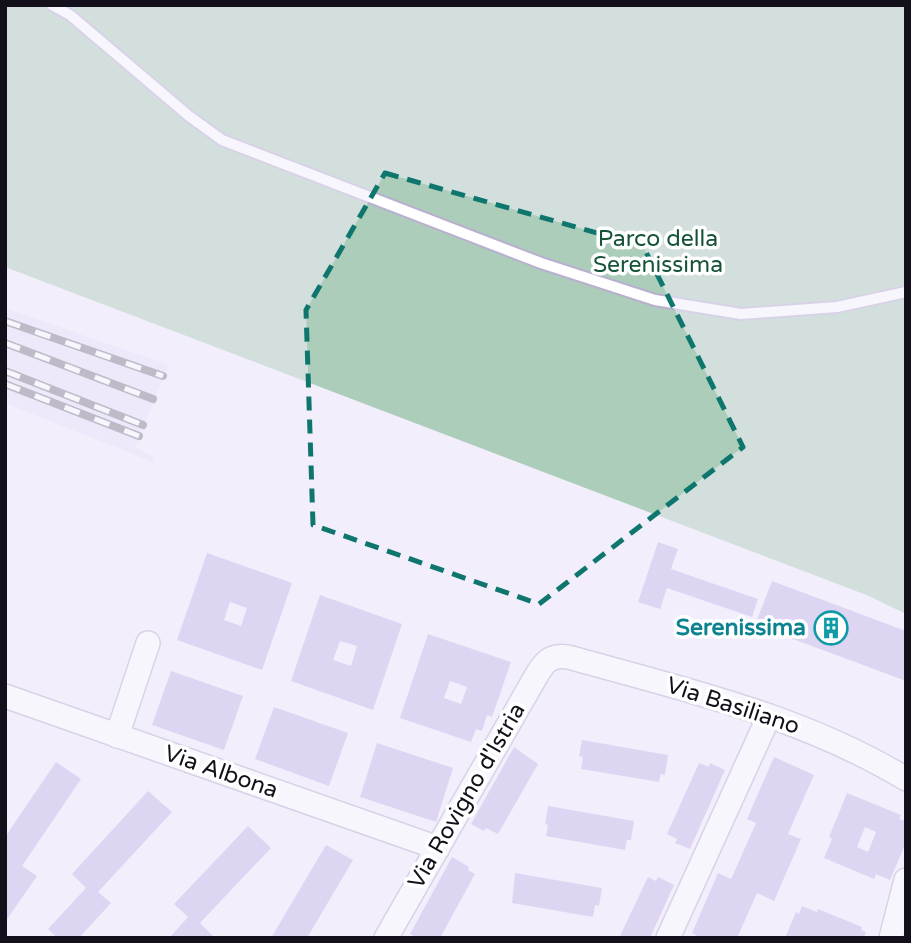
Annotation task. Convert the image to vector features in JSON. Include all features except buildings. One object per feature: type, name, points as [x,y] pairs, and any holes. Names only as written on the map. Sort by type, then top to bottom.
[{"type":"street","points":[[117,736],[148,643]]},
{"type":"street","name":"Via Basiliano","points":[[552,657],[568,657],[769,716],[858,752],[906,779]]},
{"type":"street","name":"Via Rovigno d'Istria","points":[[386,938],[535,678],[544,663],[552,657]]},
{"type":"street","name":"Via Albona","points":[[5,696],[438,848]]},
{"type":"street","points":[[668,938],[769,716]]},
{"type":"street","points":[[891,938],[906,880]]},
{"type":"lane","points":[[52,5],[70,15],[189,116],[222,140],[541,263],[655,300],[741,314],[837,307],[906,292]]},
{"type":"highlighted area","points":[[385,173],[643,246],[743,447],[539,604],[313,525],[306,310]]},
{"type":"shaded area","points":[[5,308],[169,365],[135,447],[153,457],[153,462],[5,403]]},
{"type":"green space","name":"Parco della Serenissima","points":[[5,5],[906,5],[906,614],[869,596],[5,267]]},
{"type":"railway","points":[[5,321],[163,376]]},
{"type":"railway","points":[[5,343],[153,399]]},
{"type":"railway","points":[[5,371],[143,425]]},
{"type":"railway","points":[[5,384],[139,436]]},
{"type":"place","name":"Serenissima","points":[[831,628]]}]
